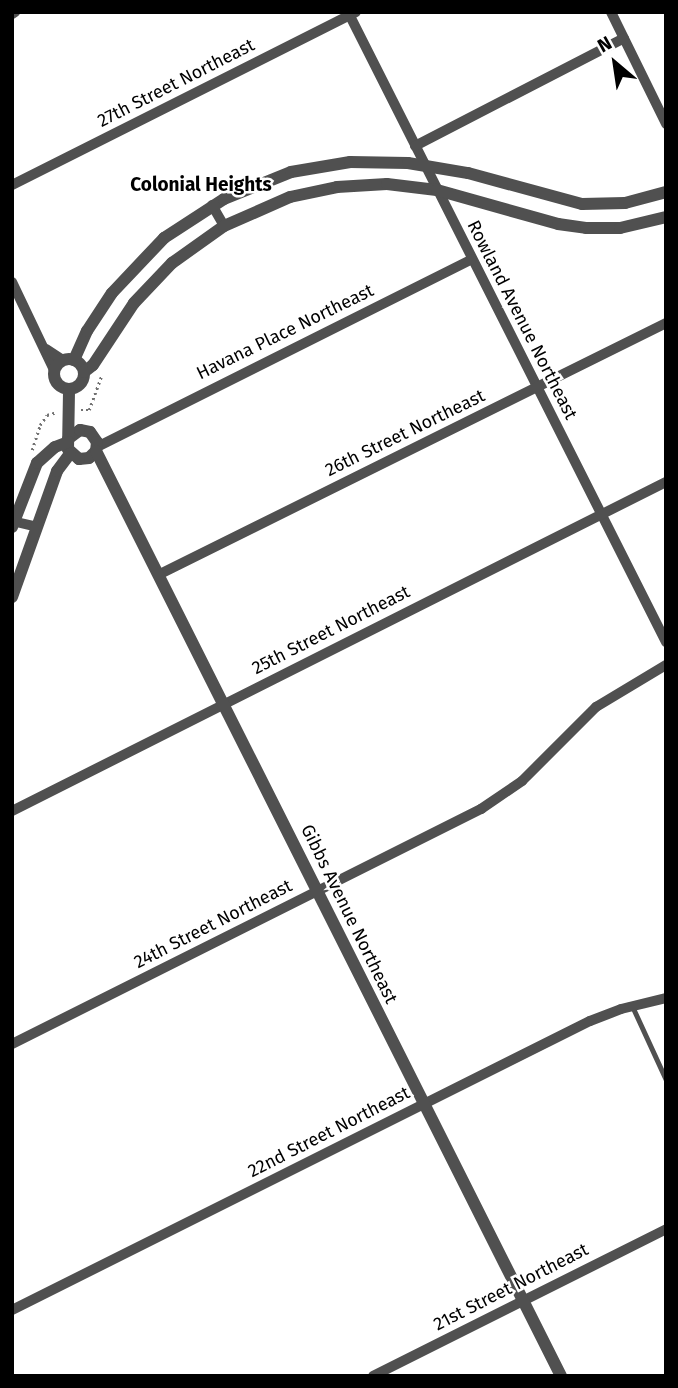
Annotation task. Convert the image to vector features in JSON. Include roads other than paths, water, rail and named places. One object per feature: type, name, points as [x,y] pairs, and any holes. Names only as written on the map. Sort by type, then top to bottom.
[{"type":"street","points":[[611,12],[666,124]]},
{"type":"street","name":"Rowland Avenue Northeast","points":[[351,13],[437,190],[666,642]]},
{"type":"street","name":"27th Street Northeast","points":[[12,185],[351,13]]},
{"type":"street","points":[[415,146],[624,38]]},
{"type":"street","points":[[74,388],[56,382],[64,363],[132,270],[164,238],[212,205],[271,178],[329,164],[368,160],[468,173],[582,204],[625,203],[666,192]]},
{"type":"street","points":[[12,597],[70,441],[74,388],[149,286],[187,250],[224,226],[290,197],[337,187],[387,184],[437,190],[558,224],[586,228],[620,228],[666,218]]},
{"type":"street","points":[[212,205],[224,226]]},
{"type":"street","name":"Havana Place Northeast","points":[[95,448],[113,436],[472,259]]},
{"type":"street","points":[[12,282],[46,349],[64,363],[84,372]]},
{"type":"street","name":"26th Street Northeast","points":[[160,574],[666,323]]},
{"type":"street","points":[[37,527],[13,523],[37,463],[55,447],[86,430],[95,448],[79,459],[70,441]]},
{"type":"street","name":"Gibbs Avenue Northeast","points":[[95,448],[561,1376]]},
{"type":"street","name":"25th Street Northeast","points":[[12,811],[666,482]]},
{"type":"street","name":"24th Street Northeast","points":[[12,1044],[505,794],[543,761],[596,708],[666,665]]},
{"type":"street","name":"22nd Street Northeast","points":[[12,1310],[590,1021],[632,1006],[666,998]]},
{"type":"street","name":"21st Street Northeast","points":[[373,1376],[666,1229]]},
{"type":"lane","points":[[632,1006],[666,1080]]},
{"type":"district","name":"Colonial Heights","points":[[201,185]]}]
